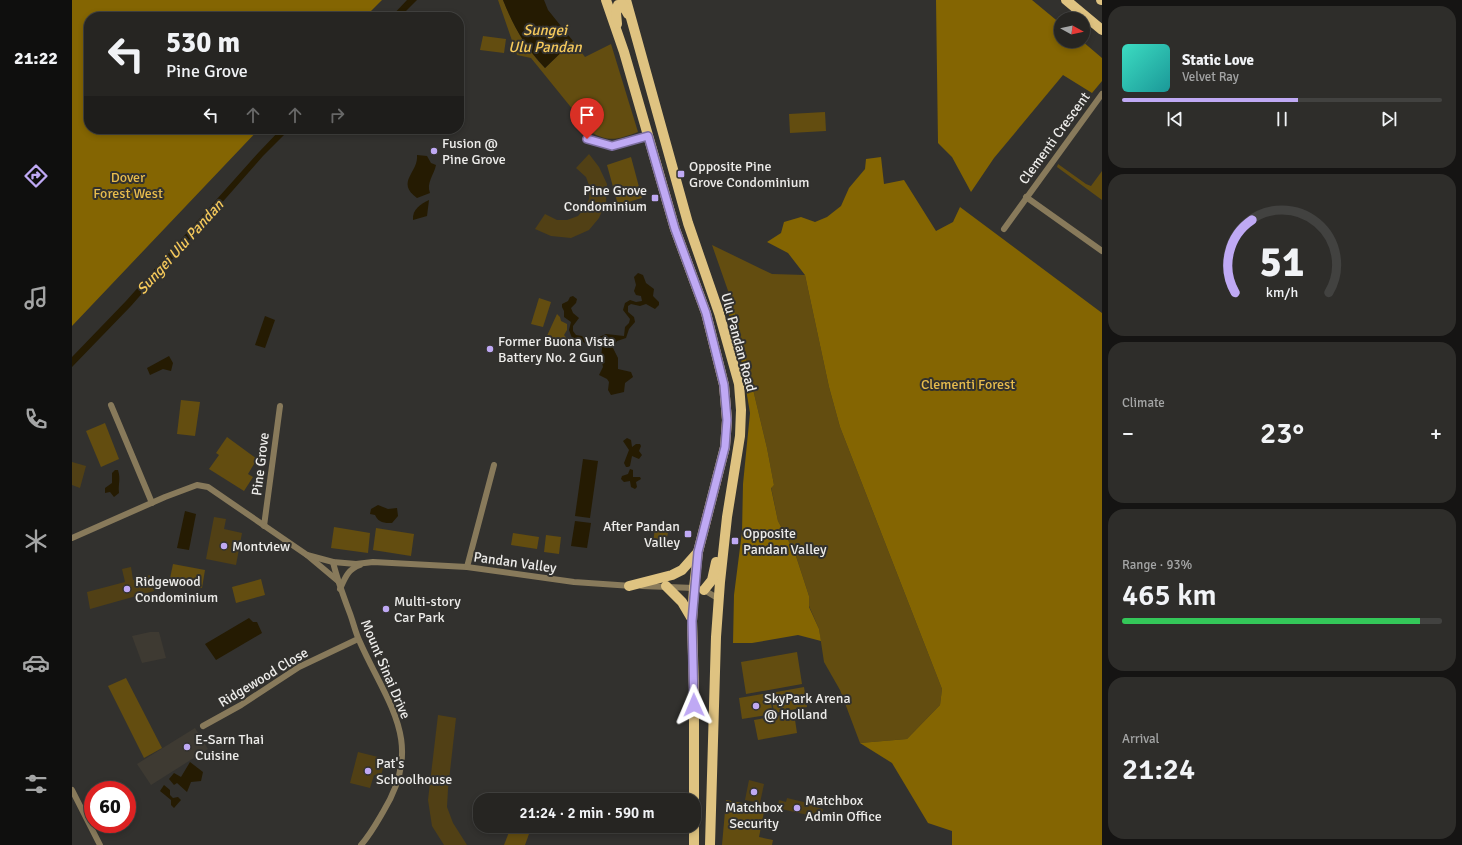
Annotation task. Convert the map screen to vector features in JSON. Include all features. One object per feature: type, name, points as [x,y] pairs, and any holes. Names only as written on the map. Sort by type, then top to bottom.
[{"type":"main road","name":"Ulu Pandan Road","points":[[606,0],[624,52],[675,229],[706,313],[724,385],[727,420],[725,447],[698,552],[694,588],[692,621],[694,793]]},
{"type":"main road","name":"Ulu Pandan Road","points":[[626,0],[630,18],[643,56],[688,223],[719,313],[739,384],[741,410],[740,436],[727,517],[716,644],[710,845]]},
{"type":"main road","points":[[1066,0],[1102,30]]},
{"type":"main road","points":[[618,38],[616,13],[618,5],[623,5],[630,18]]},
{"type":"main road","points":[[704,590],[712,580],[721,527],[723,519],[727,517]]},
{"type":"main road","points":[[629,586],[682,570],[698,552]]},
{"type":"main road","points":[[666,586],[682,602],[692,621]]},
{"type":"main road","points":[[694,833],[694,845]]},
{"type":"street","name":"Clementi Crescent","points":[[1004,229],[1102,94]]},
{"type":"street","points":[[587,139],[612,146],[648,136]]},
{"type":"street","name":"Clementi Crescent","points":[[1026,197],[1102,251]]},
{"type":"street","points":[[111,405],[152,503]]},
{"type":"street","name":"Pine Grove","points":[[264,526],[280,406]]},
{"type":"street","points":[[467,567],[494,465]]},
{"type":"street","points":[[72,538],[152,503],[199,485],[208,487],[307,555],[338,581]]},
{"type":"street","name":"Pandan Valley","points":[[307,555],[332,562],[356,564],[373,562],[467,567],[574,582],[629,586],[694,588],[704,590],[719,599]]},
{"type":"street","name":"Mount Sinai Drive","points":[[332,562],[358,638],[390,703],[398,726],[403,754],[401,770],[392,798],[361,845]]},
{"type":"street","points":[[340,589],[345,578],[354,567],[373,562]]},
{"type":"street","name":"Ridgewood Close","points":[[202,726],[240,705],[299,667],[358,638]]},
{"type":"street","points":[[72,790],[100,845]]},
{"type":"shaded area","points":[[498,0],[503,0],[521,36],[531,52],[545,68],[573,41],[585,57],[611,44],[638,132],[620,138],[609,139],[603,138],[591,132],[531,58],[517,55]]},
{"type":"shaded area","points":[[483,36],[506,39],[504,53],[480,50]]},
{"type":"shaded area","points":[[825,112],[826,131],[790,133],[789,114]]},
{"type":"shaded area","points":[[631,157],[642,198],[618,205],[607,165]]},
{"type":"shaded area","points":[[1058,164],[1091,186],[1102,171],[1102,200],[1057,167]]},
{"type":"shaded area","points":[[712,245],[772,274],[805,275],[829,387],[840,427],[942,689],[940,705],[907,739],[860,743],[840,690],[824,662],[819,629],[809,606],[809,596],[795,553],[778,521],[771,487],[774,485],[767,448],[733,305]]},
{"type":"shaded area","points":[[539,298],[551,302],[543,327],[531,324]]},
{"type":"shaded area","points":[[557,314],[561,321],[567,324],[567,330],[564,335],[568,340],[568,343],[565,344],[546,338]]},
{"type":"shaded area","points":[[181,400],[200,402],[195,436],[177,434]]},
{"type":"shaded area","points":[[105,423],[119,459],[101,467],[86,431]]},
{"type":"shaded area","points":[[227,437],[257,459],[248,474],[253,477],[244,491],[209,469],[219,455],[216,453]]},
{"type":"shaded area","points":[[657,524],[668,533],[666,541],[653,542]]},
{"type":"shaded area","points":[[334,527],[370,533],[368,553],[331,548]]},
{"type":"shaded area","points":[[376,528],[414,534],[411,556],[373,550]]},
{"type":"shaded area","points":[[513,533],[539,537],[537,549],[511,545]]},
{"type":"shaded area","points":[[546,535],[561,537],[559,554],[544,552]]},
{"type":"shaded area","points":[[173,564],[205,570],[202,588],[169,583]]},
{"type":"shaded area","points":[[261,579],[265,595],[236,603],[232,587]]},
{"type":"shaded area","points":[[150,632],[159,632],[166,658],[142,663],[132,636]]},
{"type":"shaded area","points":[[797,652],[802,684],[746,694],[741,662]]},
{"type":"shaded area","points":[[126,678],[162,748],[144,758],[108,686]]},
{"type":"shaded area","points":[[804,687],[807,707],[774,713],[771,693]]},
{"type":"shaded area","name":"SkyPark Arena @ Holland","points":[[769,693],[773,714],[742,719],[739,698]]},
{"type":"shaded area","points":[[794,713],[797,733],[758,740],[754,720]]},
{"type":"shaded area","points":[[195,728],[208,749],[151,785],[137,764]]},
{"type":"shaded area","points":[[726,800],[765,807],[759,837],[773,840],[772,845],[722,845]]},
{"type":"shaded area","points":[[509,833],[529,834],[525,845],[504,845]]},
{"type":"green space","name":"Dover Forest West","points":[[72,0],[382,0],[370,12],[84,12],[84,134],[254,134],[72,326]]},
{"type":"green space","points":[[936,0],[1032,0],[1054,18],[1054,48],[1090,48],[1102,58],[1102,81],[1092,93],[1063,75],[994,158],[971,192],[952,157],[938,143]]},
{"type":"green space","name":"Clementi Forest","points":[[881,157],[884,184],[904,180],[936,231],[953,222],[960,207],[1102,313],[1102,845],[952,845],[952,831],[928,823],[892,763],[860,743],[907,739],[940,705],[942,689],[840,427],[829,387],[805,275],[788,253],[767,242],[781,233],[784,222],[801,217],[815,222],[827,217],[841,206],[849,188],[865,169],[866,159]]},
{"type":"green space","points":[[733,305],[767,448],[774,485],[771,488],[778,521],[795,553],[809,596],[809,607],[819,629],[821,641],[798,635],[752,643],[733,643],[734,595],[742,532],[743,484],[750,413],[738,341],[726,307]]},
{"type":"water","points":[[407,0],[417,0],[405,12],[396,12]]},
{"type":"water","name":"Sungei Ulu Pandan","points":[[503,0],[544,0],[548,10],[573,41],[545,68],[532,53],[521,36],[511,19]]},
{"type":"water","points":[[276,134],[285,134],[263,156],[131,306],[72,367],[72,357],[126,301]]},
{"type":"water","points":[[417,155],[427,156],[431,163],[436,165],[429,186],[430,193],[417,198],[408,187],[408,182],[417,161]]},
{"type":"water","points":[[429,200],[427,216],[413,220],[414,213],[420,205]]},
{"type":"water","points":[[638,273],[643,275],[646,283],[654,289],[653,296],[659,302],[659,305],[655,309],[646,304],[640,306],[631,304],[628,306],[628,312],[634,317],[635,322],[629,329],[626,338],[617,341],[613,348],[618,358],[618,369],[631,372],[633,377],[625,383],[624,392],[611,395],[608,390],[609,382],[607,379],[599,375],[603,367],[601,358],[602,348],[598,345],[589,346],[582,341],[572,338],[569,330],[571,322],[564,317],[562,304],[573,296],[577,299],[576,303],[571,308],[573,313],[579,318],[573,326],[573,331],[576,335],[582,336],[588,343],[593,343],[599,337],[606,334],[624,336],[625,327],[629,323],[630,319],[623,310],[625,303],[630,300],[636,302],[642,301],[641,296],[636,295],[634,291],[636,285],[634,277]]},
{"type":"water","points":[[265,316],[275,320],[265,348],[255,345]]},
{"type":"water","points":[[169,356],[173,363],[171,371],[163,369],[150,375],[147,368]]},
{"type":"water","points":[[627,438],[631,440],[632,447],[636,444],[640,444],[641,446],[639,451],[642,455],[639,459],[632,456],[630,466],[626,467],[624,463],[629,450],[623,441]]},
{"type":"water","points":[[583,459],[598,461],[590,518],[575,516]]},
{"type":"water","points":[[630,469],[633,470],[633,477],[640,477],[641,479],[636,482],[637,487],[635,489],[631,487],[630,481],[624,482],[621,479],[622,476],[628,474]]},
{"type":"water","points":[[115,470],[118,470],[119,473],[119,493],[114,497],[110,492],[105,493],[105,488],[112,483],[112,473]]},
{"type":"water","points":[[378,505],[388,509],[397,508],[398,516],[392,523],[384,523],[380,521],[375,515],[370,514],[371,509]]},
{"type":"water","points":[[185,511],[196,514],[189,550],[177,548]]},
{"type":"water","points":[[575,521],[591,523],[587,548],[571,546]]},
{"type":"water","points":[[249,618],[253,622],[257,622],[262,633],[216,660],[205,644]]},
{"type":"water","points":[[190,762],[203,772],[201,781],[191,782],[187,792],[177,783],[174,785],[169,779],[174,773],[181,777]]},
{"type":"water","points":[[164,785],[170,790],[170,795],[173,798],[178,797],[181,800],[174,808],[171,805],[171,800],[160,791]]},
{"type":"building","points":[[589,154],[599,167],[607,184],[606,202],[599,218],[589,230],[571,238],[551,236],[535,229],[545,214],[557,220],[567,220],[578,216],[585,208],[589,199],[590,188],[586,177],[576,168]]},
{"type":"building","points":[[72,462],[86,466],[80,488],[72,485]]},
{"type":"building","name":"Montview","points":[[214,517],[226,519],[224,529],[242,533],[236,565],[206,559]]},
{"type":"building","name":"Ridgewood Condominium","points":[[131,567],[133,580],[150,575],[154,591],[90,609],[87,592],[125,582],[122,569]]},
{"type":"building","points":[[438,715],[456,718],[447,807],[453,823],[467,845],[444,845],[432,826],[428,800]]},
{"type":"building","name":"Pat's Schoolhouse","points":[[358,752],[378,757],[376,766],[383,768],[381,776],[374,775],[370,788],[350,783]]},
{"type":"building","name":"Matchbox Security","points":[[749,780],[764,784],[760,803],[745,800]]},
{"type":"building","name":"Matchbox Admin Office","points":[[787,798],[816,805],[815,807],[823,809],[821,818],[777,808],[779,800],[786,802]]},
{"type":"place","name":"Fusion @ Pine Grove","points":[[434,151]]},
{"type":"place","name":"Opposite Pine Grove Condominium","points":[[681,174]]},
{"type":"place","name":"Pine Grove Condominium","points":[[655,198]]},
{"type":"place","name":"Former Buona Vista Battery No. 2 Gun","points":[[490,349]]},
{"type":"place","name":"After Pandan Valley","points":[[688,534]]},
{"type":"place","name":"Opposite Pandan Valley","points":[[735,541]]},
{"type":"place","name":"Montview","points":[[224,546]]},
{"type":"place","name":"Ridgewood Condominium","points":[[127,589]]},
{"type":"place","name":"Multi-story Car Park","points":[[386,609]]},
{"type":"place","name":"SkyPark Arena @ Holland","points":[[756,706]]},
{"type":"place","name":"E-Sarn Thai Cuisine","points":[[187,747]]},
{"type":"place","name":"Pat's Schoolhouse","points":[[368,771]]},
{"type":"place","name":"Matchbox Security","points":[[754,792]]},
{"type":"place","name":"Matchbox Admin Office","points":[[797,808]]},
{"type":"route","points":[[587,139],[612,146],[648,136],[675,229],[706,313],[724,385],[727,420],[725,447],[698,552],[694,588],[692,621],[694,705]]}]
